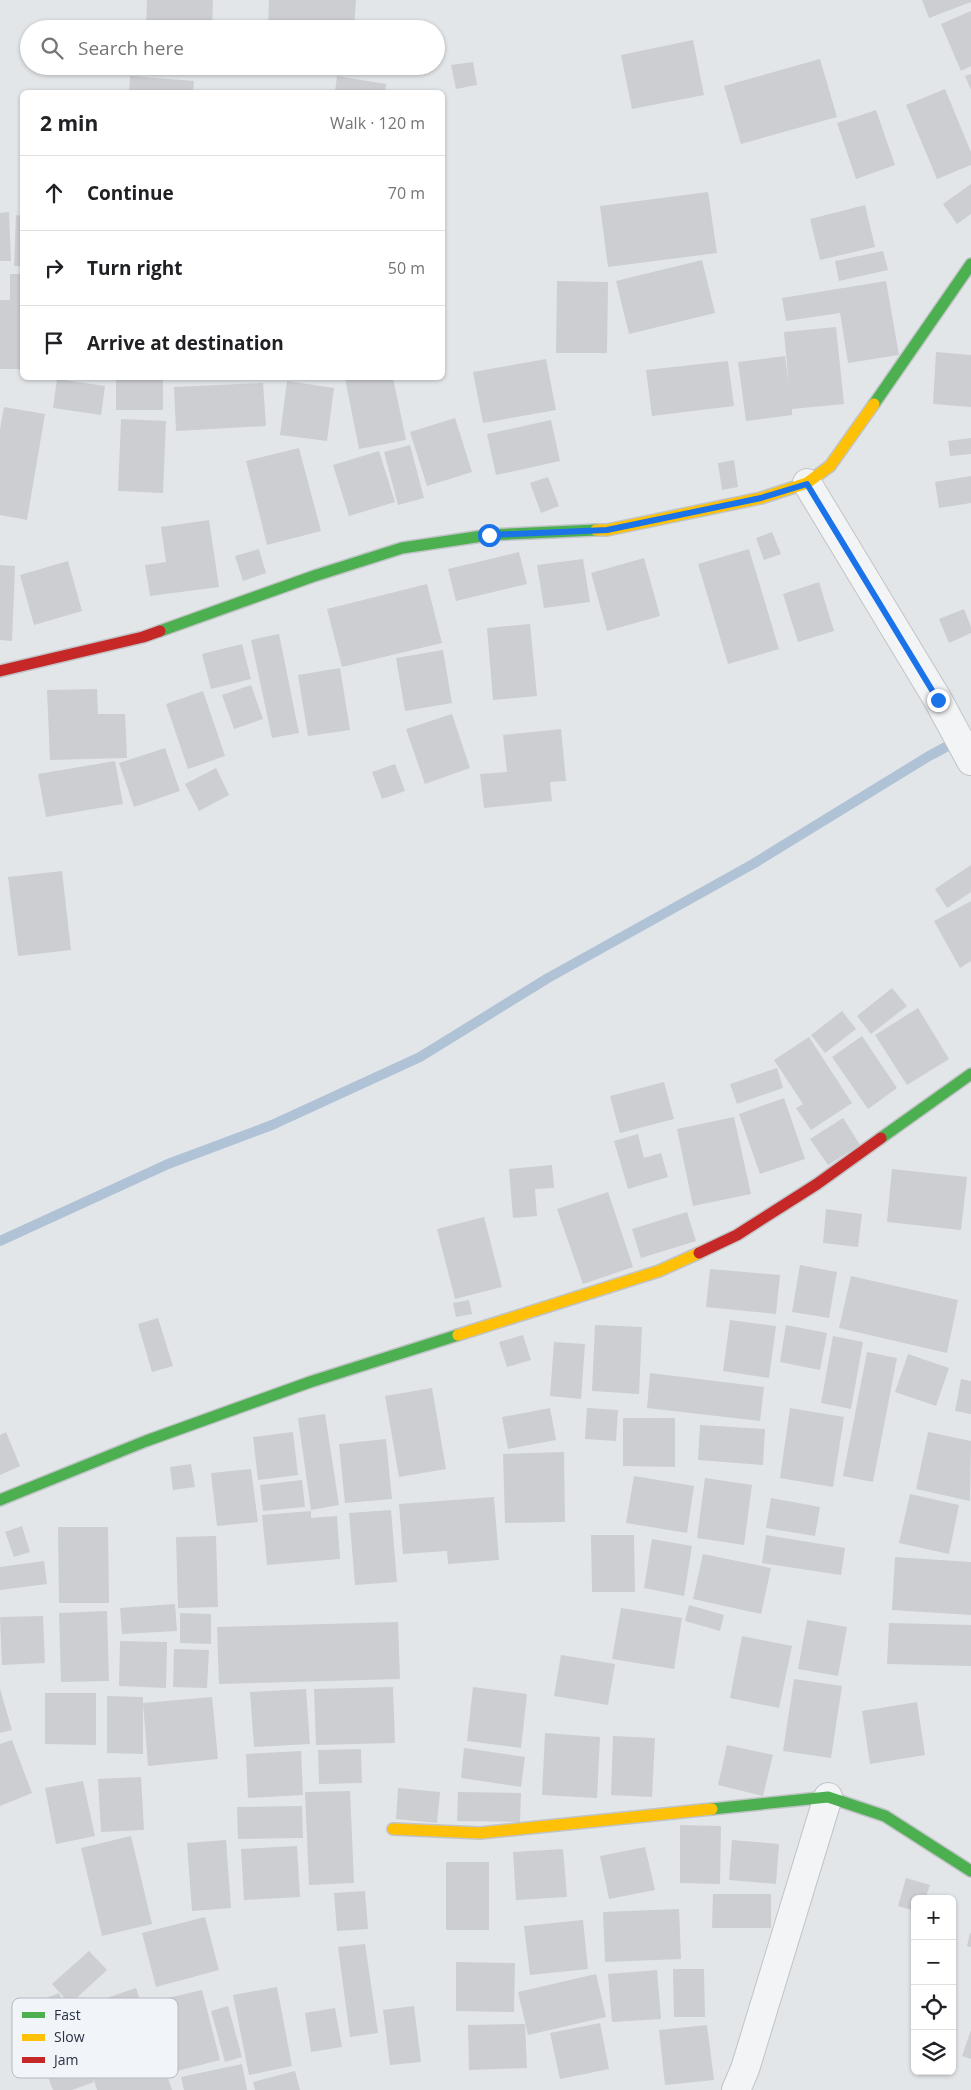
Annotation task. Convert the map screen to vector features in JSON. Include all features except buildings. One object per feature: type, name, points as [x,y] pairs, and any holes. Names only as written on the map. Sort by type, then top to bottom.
[{"type":"street","points":[[0,671],[144,637],[314,576],[402,548],[489,535],[607,530],[761,498],[807,484],[830,466],[848,442],[971,264]]},
{"type":"street","points":[[807,484],[938,700],[971,761]]},
{"type":"street","points":[[0,1500],[146,1441],[310,1382],[659,1271],[737,1235],[817,1184],[971,1074]]},
{"type":"street","points":[[393,1829],[480,1833],[828,1797],[885,1816],[971,1871]]},
{"type":"street","points":[[736,2090],[745,2069],[828,1797]]},
{"type":"waterway","points":[[0,1241],[168,1164],[272,1125],[420,1057],[548,978],[753,864],[929,756],[959,740]]},
{"type":"traffic: fast","points":[[874,404],[971,264]]},
{"type":"traffic: fast","points":[[160,631],[314,576],[402,548],[489,535],[596,530]]},
{"type":"traffic: fast","points":[[881,1138],[971,1074]]},
{"type":"traffic: fast","points":[[0,1500],[146,1441],[310,1382],[458,1335]]},
{"type":"traffic: fast","points":[[712,1809],[828,1797],[885,1816],[971,1871]]},
{"type":"traffic: slow","points":[[596,530],[607,530],[761,498],[807,483],[830,466],[874,404]]},
{"type":"traffic: slow","points":[[458,1335],[659,1271],[699,1253]]},
{"type":"traffic: slow","points":[[393,1829],[480,1833],[712,1809]]},
{"type":"traffic: jam","points":[[0,671],[143,637],[160,631]]},
{"type":"traffic: jam","points":[[699,1253],[737,1235],[817,1184],[881,1138]]},
{"type":"route","points":[[489,535],[607,530],[761,498],[807,484],[938,700]]}]
